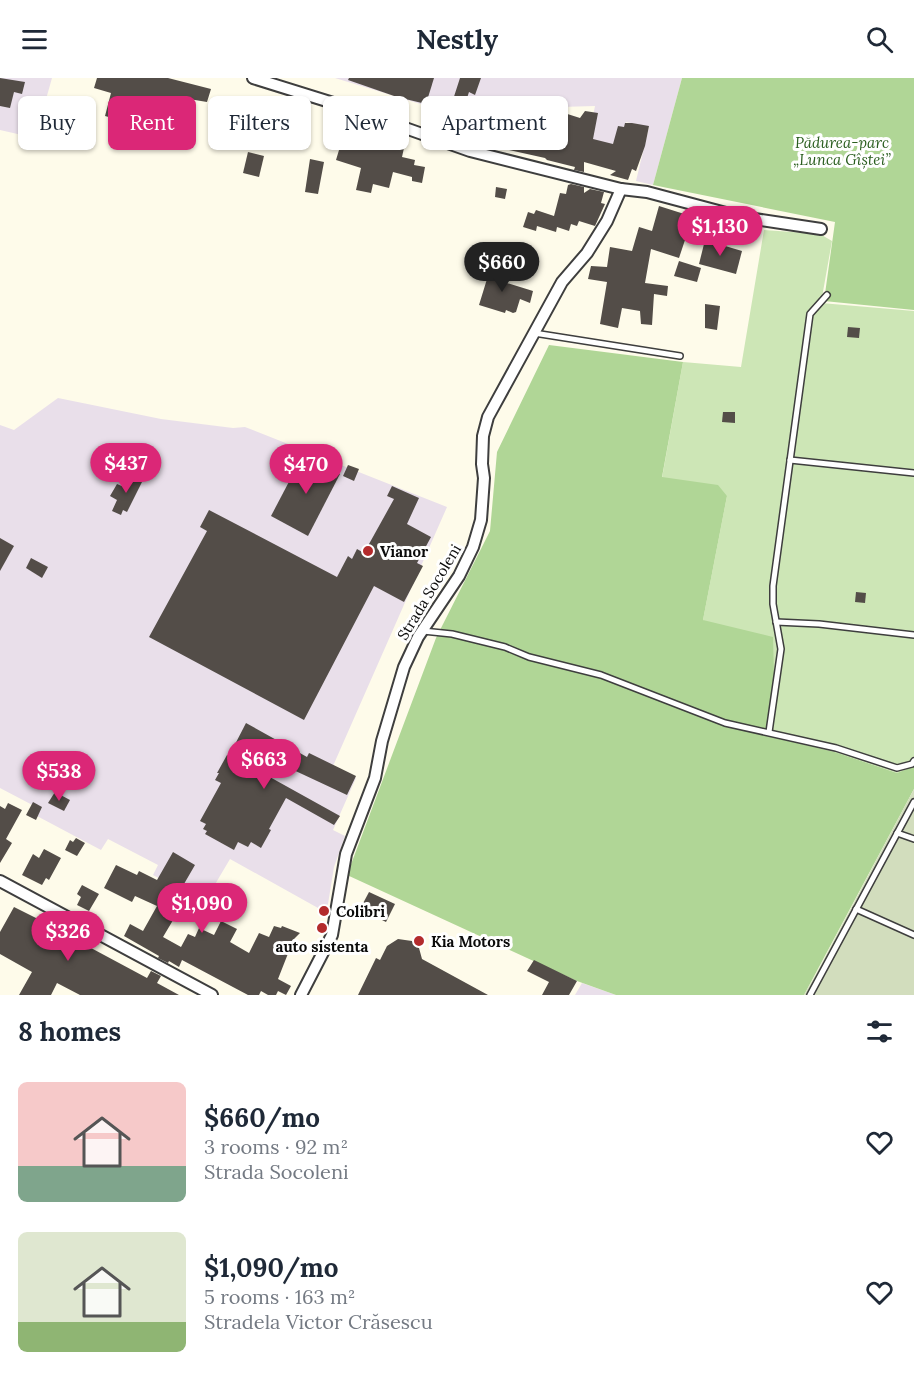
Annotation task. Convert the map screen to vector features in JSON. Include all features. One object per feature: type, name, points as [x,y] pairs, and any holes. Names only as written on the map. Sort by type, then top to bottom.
[{"type":"street","points":[[253,78],[346,106],[470,151],[621,189],[647,192],[741,217],[821,229]]},
{"type":"street","name":"Strada Socoleni","points":[[301,995],[332,935],[346,854],[375,778],[382,741],[404,667],[423,631],[459,576],[473,547],[481,520],[484,478],[483,436],[488,417],[562,282],[587,253],[608,221],[621,189]]},
{"type":"street","points":[[1,885],[212,995]]},
{"type":"lane","points":[[769,732],[781,649],[773,586],[810,314],[827,295]]},
{"type":"lane","points":[[533,333],[680,356]]},
{"type":"lane","points":[[790,460],[914,474]]},
{"type":"lane","points":[[776,622],[819,624],[914,635]]},
{"type":"lane","points":[[423,631],[452,634],[505,647],[529,657],[623,682],[725,723],[836,748],[897,768],[912,764],[914,761]]},
{"type":"lane","points":[[810,995],[914,802]]},
{"type":"lane","points":[[897,833],[914,839]]},
{"type":"lane","points":[[856,909],[914,935]]},
{"type":"shaded area","points":[[0,78],[52,78],[47,96],[18,96],[18,134],[0,130]]},
{"type":"shaded area","points":[[335,78],[682,78],[653,185],[636,181],[649,127],[626,122],[624,127],[619,127],[612,148],[588,141],[595,106],[568,107],[568,96],[421,96],[421,104],[409,101],[409,96],[394,96]]},
{"type":"shaded area","points":[[58,398],[161,419],[233,428],[245,427],[447,507],[333,766],[356,778],[333,830],[345,836],[334,867],[328,904],[325,908],[318,908],[230,859],[204,903],[153,875],[158,865],[108,839],[101,850],[37,816],[40,809],[0,788],[0,425],[14,430]]},
{"type":"shaded area","points":[[582,983],[616,995],[575,995]]},
{"type":"green space","name":"Pădurea-parc „Lunca Gîștei”","points":[[682,78],[914,78],[914,310],[824,301],[835,222],[653,185]]},
{"type":"green space","points":[[764,230],[820,234],[832,241],[821,303],[914,311],[914,766],[897,773],[835,752],[765,737],[774,676],[703,620],[727,496],[662,478],[683,362],[741,367]]},
{"type":"green space","points":[[549,345],[683,362],[662,477],[718,485],[727,496],[703,620],[773,637],[774,676],[766,736],[835,752],[897,773],[914,766],[914,789],[804,995],[616,995],[577,981],[347,875],[436,638],[490,531],[497,452]]},
{"type":"green space","points":[[914,789],[914,995],[804,995],[816,974]]},
{"type":"building","points":[[0,78],[25,82],[22,94],[14,92],[10,108],[0,106]]},
{"type":"building","points":[[97,78],[168,78],[211,89],[207,102],[196,100],[196,96],[110,96],[111,93],[94,88]]},
{"type":"building","points":[[349,78],[434,78],[428,96],[421,96],[421,103],[409,100],[409,96],[394,96],[348,80]]},
{"type":"building","points":[[460,78],[481,78],[475,95],[469,92],[468,96],[454,96]]},
{"type":"building","points":[[585,111],[598,113],[593,139],[613,144],[618,126],[624,127],[625,123],[632,123],[649,126],[636,171],[632,169],[628,180],[610,175],[616,171],[584,162],[584,172],[545,158],[509,150],[568,150],[568,114],[580,118]]},
{"type":"building","points":[[339,150],[404,150],[402,157],[415,160],[414,165],[425,167],[422,183],[412,181],[412,177],[393,172],[389,188],[373,184],[371,193],[356,190],[361,168],[336,160]]},
{"type":"building","points":[[248,152],[264,156],[259,177],[243,173]]},
{"type":"building","points":[[310,159],[324,162],[318,194],[305,192]]},
{"type":"building","points":[[568,185],[584,187],[584,193],[590,189],[604,192],[601,203],[605,204],[595,226],[579,221],[577,226],[571,224],[569,231],[557,227],[556,232],[537,226],[536,231],[523,227],[528,212],[534,214],[536,210],[554,216],[560,193],[566,194]]},
{"type":"building","points":[[496,187],[507,189],[505,199],[495,197]]},
{"type":"building","points":[[659,206],[700,219],[694,239],[686,237],[679,258],[651,249],[645,283],[668,286],[667,296],[654,294],[652,325],[641,324],[640,311],[622,308],[618,328],[600,324],[607,282],[588,279],[591,266],[607,267],[610,247],[632,251],[639,227],[652,231]]},
{"type":"building","points":[[705,240],[742,251],[736,274],[699,264]]},
{"type":"building","points":[[679,261],[701,268],[697,282],[674,276]]},
{"type":"building","points":[[481,266],[497,270],[494,279],[533,291],[530,303],[520,299],[516,312],[513,313],[506,310],[505,313],[479,305],[487,279],[478,277]]},
{"type":"building","points":[[705,304],[720,306],[717,330],[705,328]]},
{"type":"building","points":[[848,327],[860,328],[859,338],[847,337]]},
{"type":"building","points":[[723,412],[735,412],[735,423],[722,422]]},
{"type":"building","points":[[303,455],[340,474],[308,536],[271,516]]},
{"type":"building","points":[[348,465],[359,469],[354,481],[343,476]]},
{"type":"building","points":[[131,473],[143,480],[127,512],[123,510],[121,515],[112,511],[117,500],[110,496],[117,484],[124,487]]},
{"type":"building","points":[[392,486],[419,498],[407,524],[431,537],[417,563],[423,566],[404,602],[374,586],[304,720],[149,637],[207,531],[200,527],[209,510],[337,577],[348,556],[352,559],[357,549],[364,553],[394,499],[387,496]]},
{"type":"building","points":[[0,538],[14,546],[0,571]]},
{"type":"building","points":[[31,558],[48,567],[42,578],[26,568]]},
{"type":"building","points":[[856,592],[866,593],[865,603],[855,602]]},
{"type":"building","points":[[246,723],[307,757],[309,753],[356,776],[347,795],[257,753],[250,766],[340,816],[334,825],[286,798],[261,848],[251,842],[248,847],[238,842],[234,850],[205,834],[207,831],[203,829],[206,824],[200,821],[221,783],[215,780],[219,773],[217,773],[227,755],[229,756]]},
{"type":"building","points":[[55,792],[70,800],[64,811],[48,803]]},
{"type":"building","points":[[33,802],[42,807],[36,820],[26,815]]},
{"type":"building","points":[[8,803],[22,810],[6,839],[12,843],[0,863],[0,806],[5,809]]},
{"type":"building","points":[[76,838],[85,843],[77,856],[65,850],[70,840],[73,842]]},
{"type":"building","points":[[44,849],[61,858],[49,880],[46,878],[42,885],[22,875],[33,854],[39,858]]},
{"type":"building","points":[[173,852],[195,865],[177,896],[185,900],[163,937],[181,947],[188,934],[195,937],[199,928],[214,935],[221,921],[237,929],[230,942],[249,953],[259,933],[269,937],[274,926],[281,928],[282,926],[300,933],[284,949],[289,951],[278,979],[291,986],[286,995],[278,991],[276,995],[268,995],[261,991],[259,995],[248,995],[182,960],[179,967],[169,961],[168,963],[124,936],[130,924],[143,931],[157,906],[135,896],[132,902],[104,888],[116,865],[137,875],[139,871],[157,880]]},
{"type":"building","points":[[82,885],[99,894],[89,911],[77,905],[81,897],[77,894]]},
{"type":"building","points":[[369,892],[395,904],[386,922],[360,909]]},
{"type":"building","points":[[14,907],[68,934],[70,931],[81,937],[78,941],[147,978],[151,971],[161,976],[157,983],[179,995],[80,995],[57,983],[51,995],[19,995],[32,972],[0,954],[0,932]]},
{"type":"building","points":[[398,939],[412,941],[419,948],[422,959],[488,995],[358,995],[376,958],[380,960],[387,946]]},
{"type":"building","points":[[534,960],[577,981],[569,995],[542,995],[549,982],[527,971]]},
{"type":"place","name":"Vianor","points":[[368,551]]},
{"type":"place","name":"Colibri","points":[[324,911]]},
{"type":"place","name":"auto sistenta","points":[[322,928]]},
{"type":"place","name":"Kia Motors","points":[[419,941]]}]
